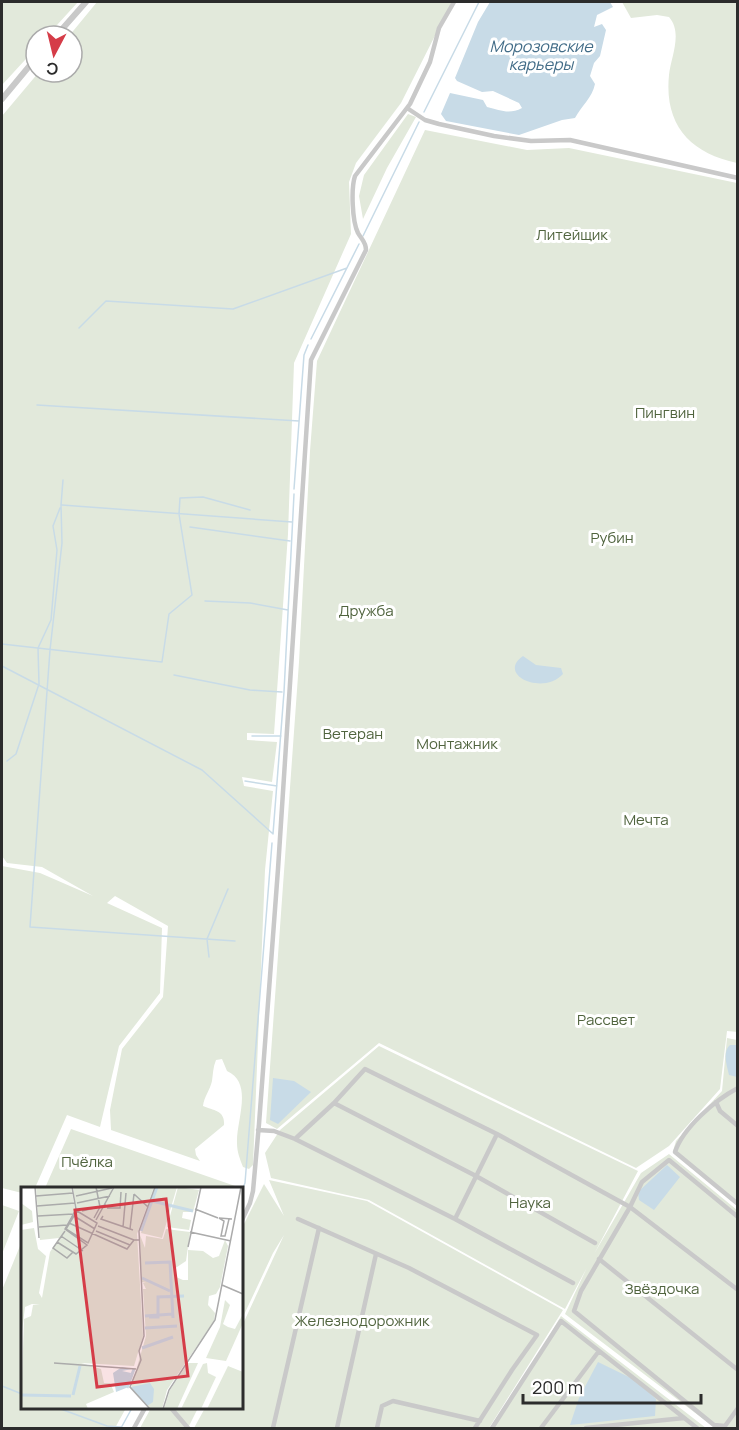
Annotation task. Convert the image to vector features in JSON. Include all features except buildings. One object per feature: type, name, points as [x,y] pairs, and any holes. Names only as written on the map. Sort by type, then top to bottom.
[{"type":"street","points":[[67,24],[87,2]]},
{"type":"street","points":[[243,1218],[253,1191],[258,1130],[278,869],[311,360],[366,250],[366,244],[356,225],[352,185],[356,176],[407,108],[430,62],[439,28],[454,2]]},
{"type":"street","points":[[2,99],[24,72]]},
{"type":"street","points":[[407,108],[432,122],[494,136],[531,141],[570,140],[738,178]]},
{"type":"street","points":[[295,1138],[334,1103],[365,1069],[497,1134],[630,1207],[738,1290]]},
{"type":"street","points":[[738,1088],[716,1102],[679,1141],[675,1152],[738,1204]]},
{"type":"street","points":[[716,1102],[720,1111],[738,1126]]},
{"type":"street","points":[[334,1103],[476,1176],[595,1243]]},
{"type":"street","points":[[258,1130],[274,1131],[295,1138],[573,1282]]},
{"type":"street","points":[[454,1219],[497,1134]]},
{"type":"street","points":[[738,1217],[669,1160],[642,1182],[630,1207],[580,1291],[574,1311],[714,1425],[725,1426],[738,1408]]},
{"type":"street","points":[[298,1219],[409,1268],[537,1335],[476,1428]]},
{"type":"street","points":[[273,1428],[319,1228]]},
{"type":"street","points":[[337,1428],[376,1254]]},
{"type":"street","points":[[599,1259],[738,1370]]},
{"type":"street","points":[[492,1428],[561,1321],[697,1428]]},
{"type":"street","points":[[541,1428],[599,1351]]},
{"type":"street","points":[[377,1428],[382,1406],[393,1401],[480,1421]]},
{"type":"street","points":[[134,1428],[143,1409]]},
{"type":"street","points":[[173,1409],[188,1428]]},
{"type":"street","points":[[586,1428],[684,1418]]},
{"type":"green space","points":[[2,2],[78,2],[58,24],[24,24],[24,61],[2,85]]},
{"type":"green space","points":[[97,2],[452,2],[401,103],[356,163],[349,182],[351,234],[294,363],[288,534],[274,734],[247,733],[247,740],[277,742],[272,782],[242,777],[244,786],[273,791],[265,870],[253,1165],[249,1169],[243,1167],[237,1146],[242,1103],[240,1084],[227,1071],[222,1059],[216,1060],[203,1106],[221,1114],[224,1125],[195,1149],[200,1161],[111,1130],[110,1110],[122,1049],[163,997],[168,926],[115,896],[107,903],[162,928],[160,993],[119,1046],[100,1127],[67,1115],[35,1187],[21,1187],[21,1193],[2,1188],[2,866],[40,873],[93,896],[42,867],[7,863],[2,856],[2,116],[29,84],[84,84],[84,24],[79,24]]},
{"type":"green space","points":[[622,2],[737,2],[737,163],[706,152],[694,144],[676,122],[671,108],[669,75],[676,38],[673,23],[669,17],[657,15],[631,18]]},
{"type":"green space","points":[[408,114],[416,117],[387,168],[363,219],[359,196],[364,175]]},
{"type":"green space","points":[[425,130],[527,150],[569,148],[737,183],[738,1032],[727,1031],[720,1089],[669,1146],[636,1168],[379,1043],[277,1129],[266,1123],[299,662],[317,361]]},
{"type":"green space","points":[[727,1038],[737,1040],[737,1204],[673,1151],[676,1141],[722,1091]]},
{"type":"green space","name":"Наука","points":[[379,1046],[638,1171],[565,1309],[369,1200],[271,1178],[265,1153],[280,1130]]},
{"type":"green space","name":"Пчёлка","points":[[71,1129],[238,1187],[45,1187]]},
{"type":"green space","name":"Звёздочка","points":[[669,1154],[737,1210],[737,1428],[715,1428],[565,1314],[590,1261],[641,1173]]},
{"type":"green space","name":"Железнодорожник","points":[[269,1180],[367,1201],[563,1310],[489,1428],[194,1428],[204,1409],[243,1409],[243,1324],[284,1235],[243,1317],[243,1226],[264,1184],[284,1216]]},
{"type":"green space","points":[[2,1205],[19,1211],[2,1254]]},
{"type":"green space","points":[[21,1243],[21,1409],[125,1409],[115,1428],[2,1428],[2,1290]]},
{"type":"green space","points":[[561,1316],[706,1428],[494,1428]]},
{"type":"green space","points":[[150,1409],[198,1409],[188,1428],[140,1428]]},
{"type":"water","name":"Морозовские карьеры","points":[[490,2],[610,2],[613,7],[597,15],[594,27],[602,24],[606,30],[600,56],[594,63],[590,76],[595,84],[594,89],[575,118],[562,120],[519,135],[446,121],[441,114],[450,93],[483,100],[487,107],[509,112],[522,108],[519,103],[493,91],[482,92],[455,78],[478,22]]},
{"type":"water","points":[[523,656],[536,665],[561,668],[563,674],[545,683],[525,680],[515,670],[516,663]]},
{"type":"water","points":[[730,1045],[737,1045],[737,1077],[729,1075],[727,1068],[726,1051]]},
{"type":"water","points":[[273,1078],[294,1081],[311,1092],[278,1124],[270,1120]]},
{"type":"water","points":[[667,1165],[680,1177],[654,1210],[639,1200],[638,1192]]},
{"type":"water","points":[[598,1362],[635,1380],[656,1399],[655,1416],[570,1425],[579,1398]]},
{"type":"waterway","points":[[424,112],[479,2]]},
{"type":"waterway","points":[[363,236],[419,122]]},
{"type":"waterway","points":[[311,339],[359,244]]},
{"type":"waterway","points":[[79,328],[106,301],[233,309],[347,268]]},
{"type":"waterway","points":[[294,489],[304,355],[308,345]]},
{"type":"waterway","points":[[37,405],[299,421]]},
{"type":"waterway","points":[[63,480],[62,543],[50,650],[30,927],[235,941]]},
{"type":"waterway","points":[[273,834],[284,692],[294,494]]},
{"type":"waterway","points":[[2,644],[162,662],[169,614],[192,595],[179,514],[180,498],[203,497],[250,510]]},
{"type":"waterway","points":[[62,505],[292,522]]},
{"type":"waterway","points":[[7,761],[16,754],[39,684],[38,648],[51,620],[57,550],[53,526],[60,508]]},
{"type":"waterway","points":[[190,527],[290,541]]},
{"type":"waterway","points":[[205,601],[250,603],[288,610]]},
{"type":"waterway","points":[[2,666],[202,770],[272,833]]},
{"type":"waterway","points":[[174,675],[250,690],[282,692]]},
{"type":"waterway","points":[[252,736],[281,736]]},
{"type":"waterway","points":[[245,781],[277,786]]},
{"type":"waterway","points":[[243,1188],[272,843]]},
{"type":"waterway","points":[[209,957],[207,939],[228,889]]},
{"type":"waterway","points":[[2,1386],[21,1394]]},
{"type":"waterway","points":[[61,1409],[107,1426],[121,1427]]},
{"type":"waterway","points":[[121,1428],[131,1409]]},
{"type":"park label","name":"Литейщик","points":[[572,235]]},
{"type":"park label","name":"Пингвин","points":[[665,413]]},
{"type":"park label","name":"Рубин","points":[[612,538]]},
{"type":"park label","name":"Дружба","points":[[366,611]]},
{"type":"park label","name":"Ветеран","points":[[353,734]]},
{"type":"park label","name":"Монтажник","points":[[457,744]]},
{"type":"park label","name":"Мечта","points":[[646,820]]},
{"type":"park label","name":"Рассвет","points":[[606,1020]]}]
